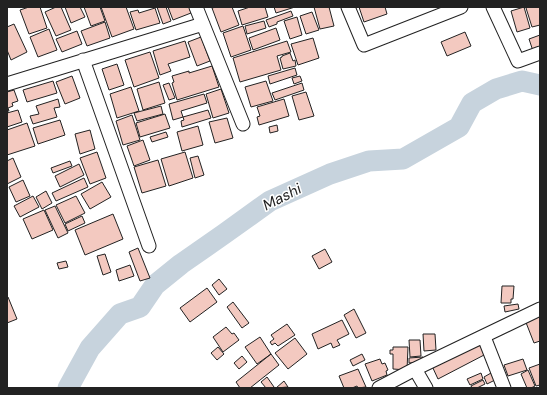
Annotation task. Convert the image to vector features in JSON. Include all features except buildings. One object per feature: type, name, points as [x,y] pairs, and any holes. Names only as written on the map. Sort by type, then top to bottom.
[{"type":"street","points":[[196,7],[243,124]]},
{"type":"street","points":[[348,7],[364,44],[461,7]]},
{"type":"street","points":[[493,7],[518,61],[540,53]]},
{"type":"street","points":[[7,84],[203,24]]},
{"type":"street","points":[[83,60],[149,246]]},
{"type":"street","points":[[379,388],[540,309]]},
{"type":"street","points":[[484,337],[504,388]]},
{"type":"street","points":[[415,369],[426,388]]},
{"type":"waterway","name":"Mashi","points":[[68,388],[90,348],[120,314],[140,307],[155,285],[181,264],[270,201],[330,174],[369,161],[403,159],[459,127],[472,103],[496,89],[522,81],[540,85]]}]
